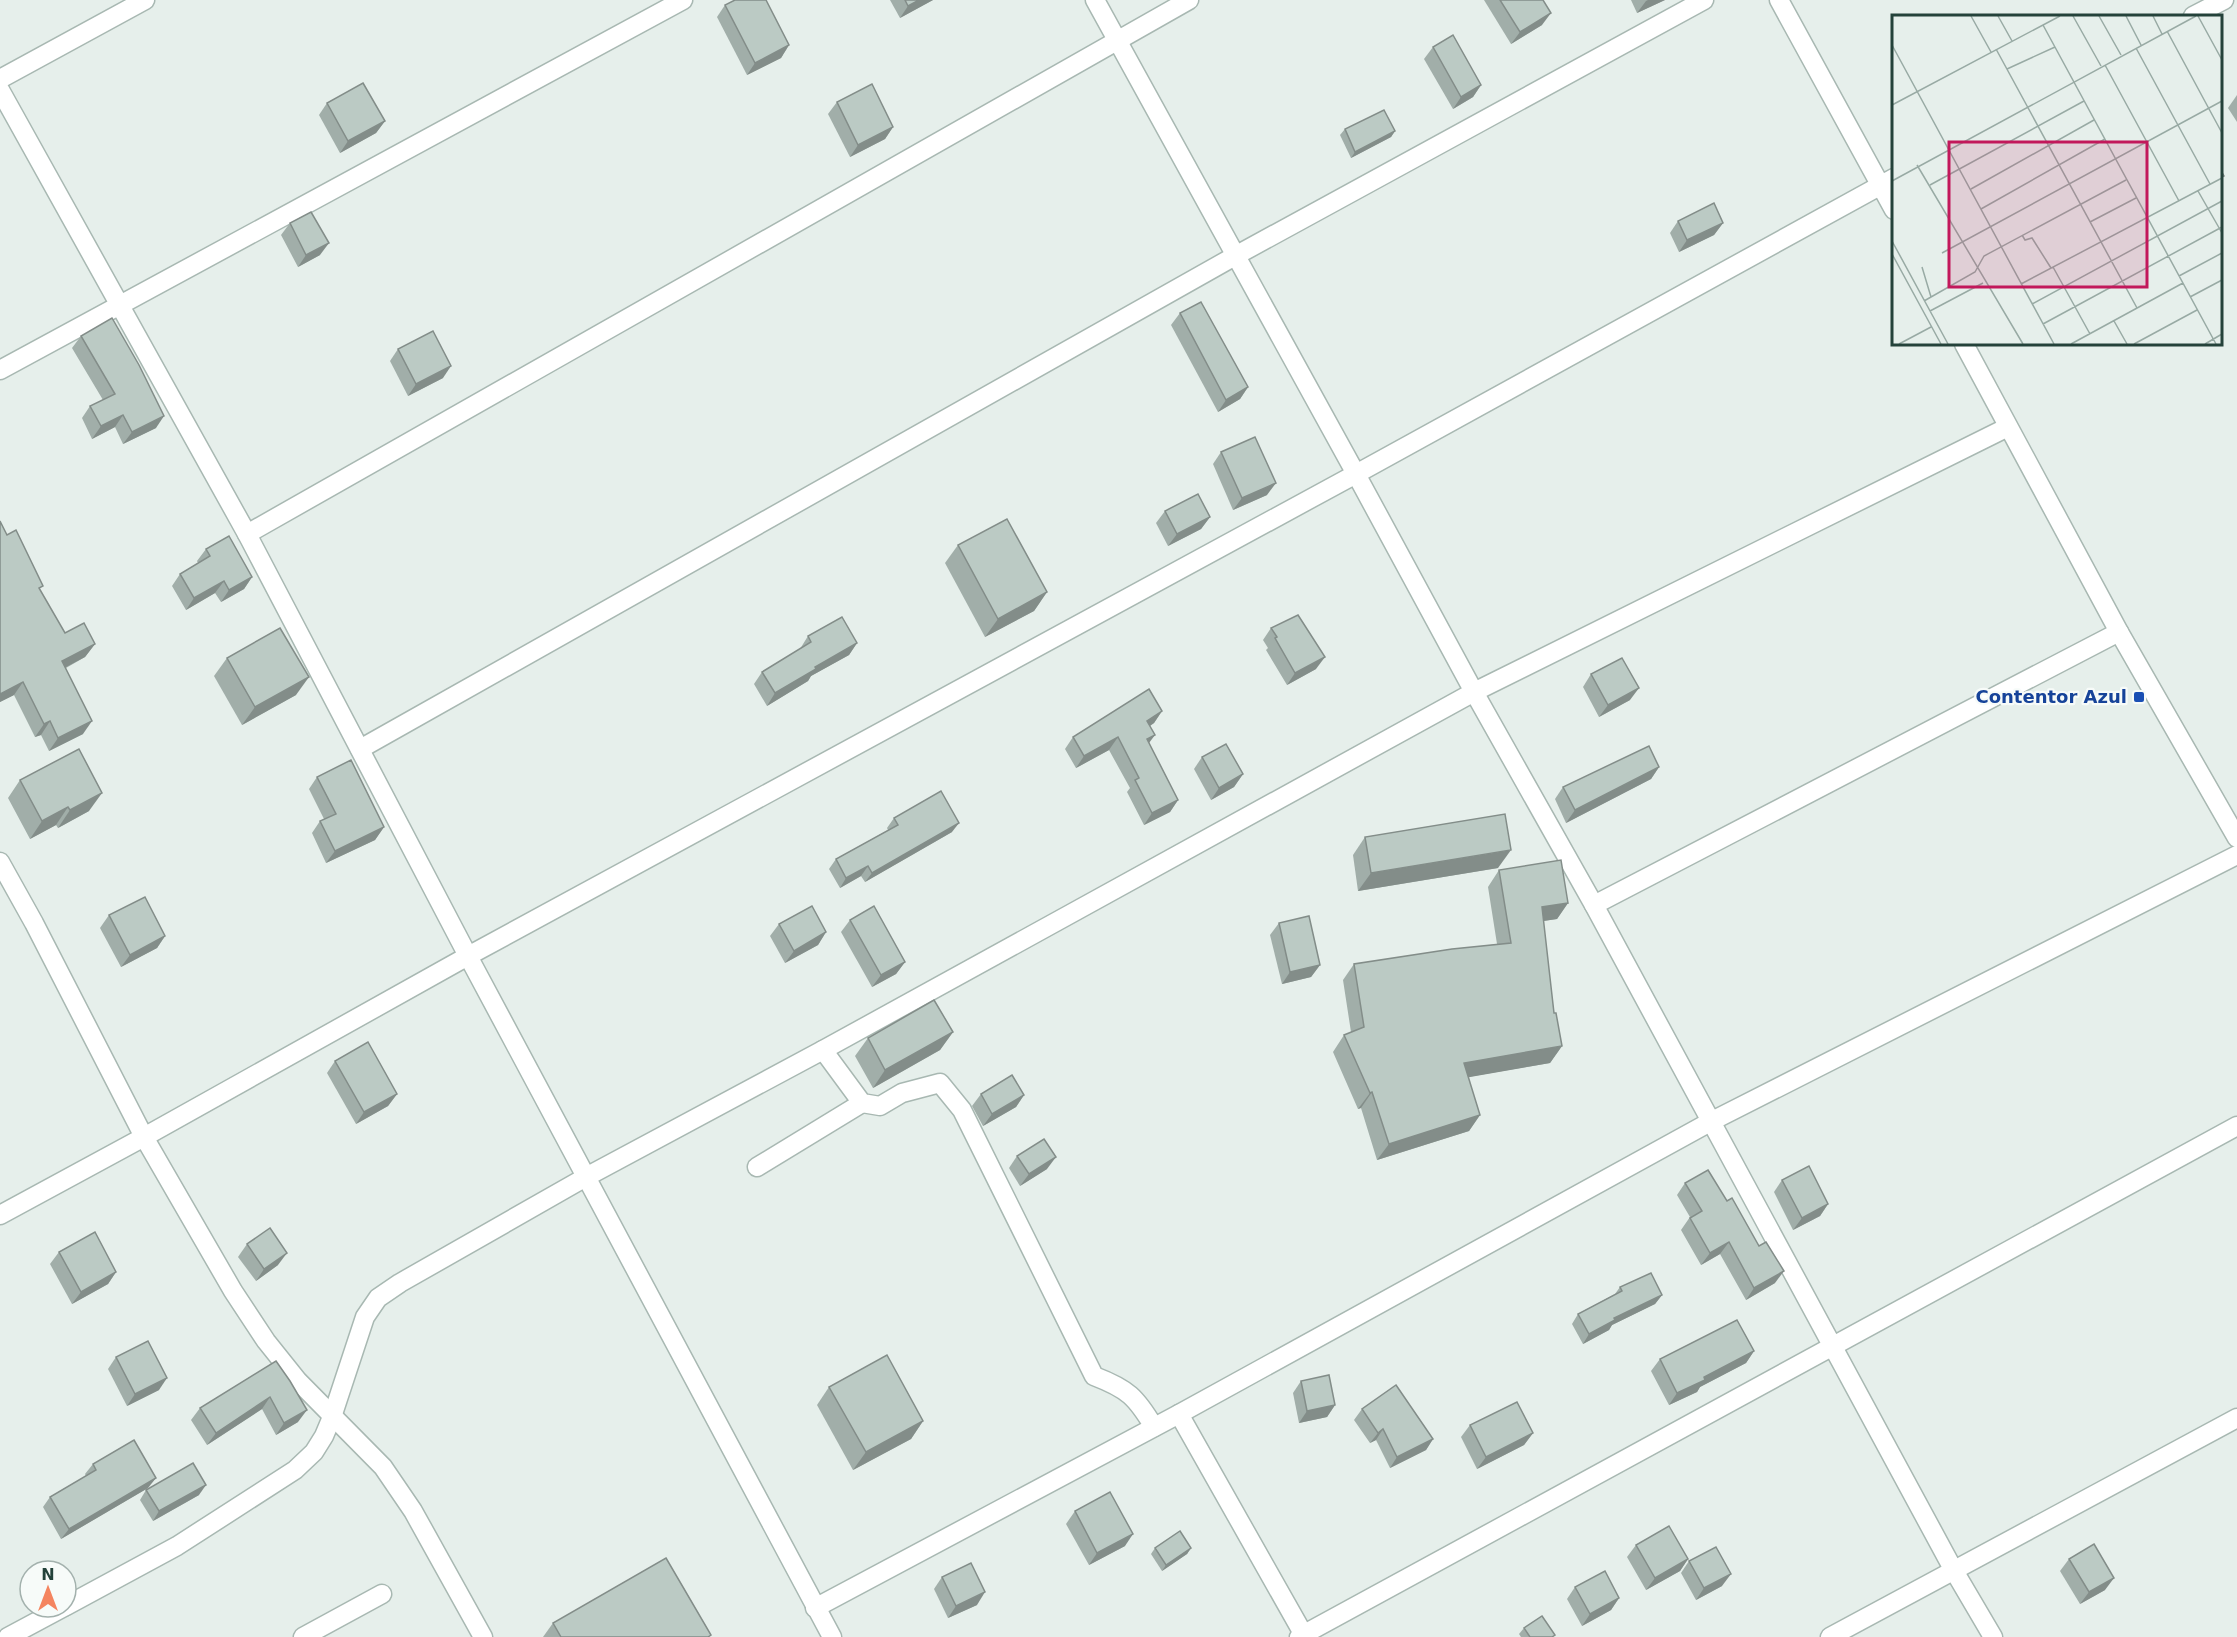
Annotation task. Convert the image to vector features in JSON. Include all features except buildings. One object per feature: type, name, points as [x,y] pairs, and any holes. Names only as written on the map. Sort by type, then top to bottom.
[{"type":"street","points":[[0,79],[145,0]]},
{"type":"street","points":[[0,370],[683,0]]},
{"type":"street","points":[[1095,0],[1474,692],[1594,905],[1710,1122],[1834,1345],[1953,1569],[1993,1637]]},
{"type":"street","points":[[247,534],[1189,0]]},
{"type":"street","points":[[360,749],[1235,256],[1704,0]]},
{"type":"street","points":[[1779,0],[1887,181],[1892,205]]},
{"type":"street","points":[[2195,15],[2224,0]]},
{"type":"street","points":[[0,90],[247,534],[468,956],[832,1637]]},
{"type":"street","points":[[0,1215],[468,956],[1356,474],[1887,181]]},
{"type":"street","points":[[1965,345],[2118,632],[2237,838]]},
{"type":"street","points":[[78,1599],[177,1546],[295,1470],[314,1452],[332,1417],[365,1317],[378,1298],[400,1283],[586,1177],[823,1050],[1474,692],[2008,427]]},
{"type":"street","points":[[1594,905],[2118,632]]},
{"type":"street","points":[[815,1608],[1179,1414],[1710,1122],[2237,855]]},
{"type":"street","points":[[0,862],[34,923],[144,1137],[233,1291],[266,1341],[298,1381],[383,1467],[413,1511],[483,1637]]},
{"type":"street","points":[[823,1050],[862,1103]]},
{"type":"street","points":[[757,1167],[862,1103],[880,1106],[902,1093],[940,1083],[962,1110],[1094,1376],[1119,1386],[1139,1403],[1154,1427]]},
{"type":"street","points":[[1179,1414],[1303,1636],[2237,1126]]},
{"type":"street","points":[[1830,1637],[2237,1418]]},
{"type":"street","points":[[303,1637],[382,1594]]},
{"type":"street","points":[[8,1637],[41,1619]]},
{"type":"place","name":"Contentor Azul","points":[[2139,697]]}]
